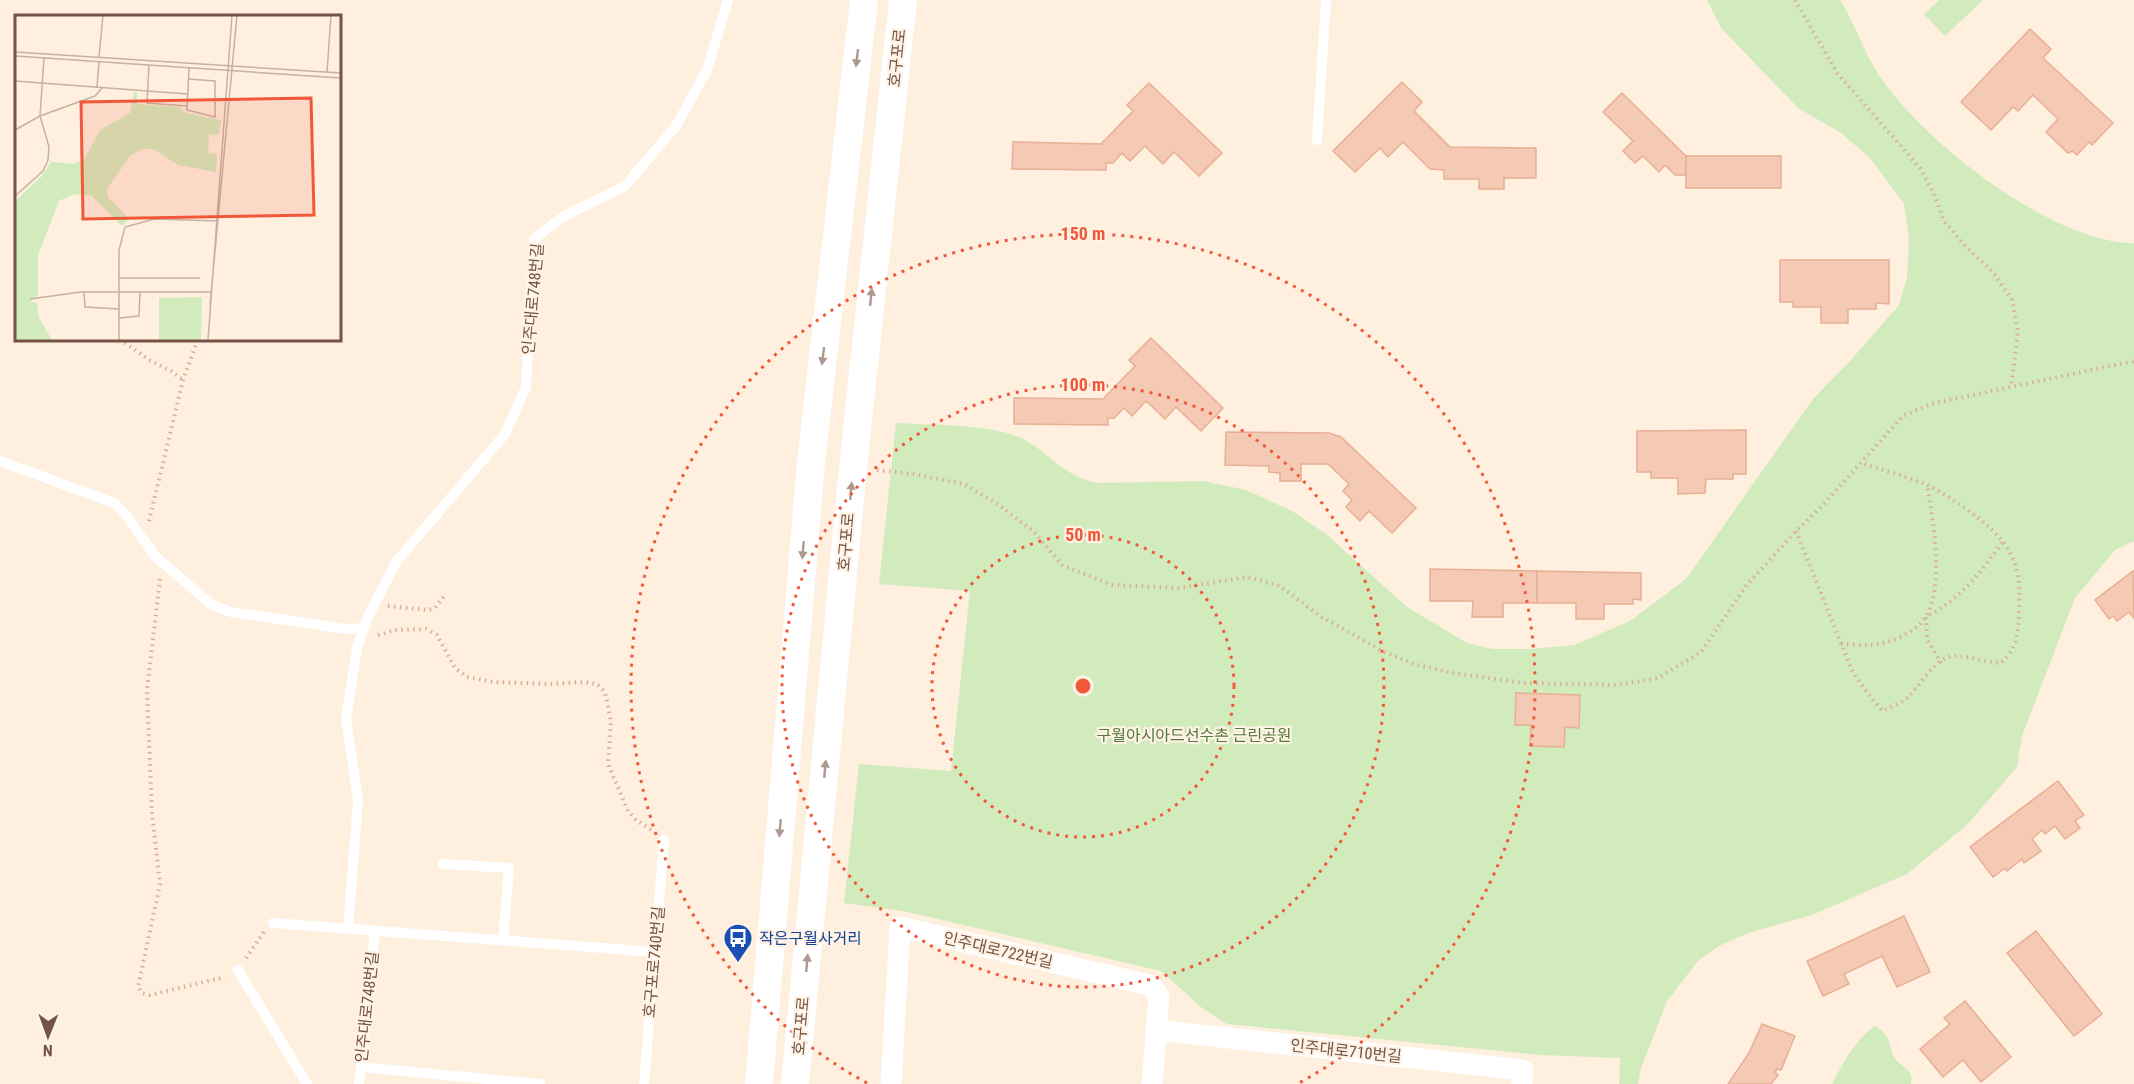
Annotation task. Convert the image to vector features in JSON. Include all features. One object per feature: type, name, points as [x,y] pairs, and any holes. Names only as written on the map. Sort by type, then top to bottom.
[{"type":"main road","points":[[759,1084],[811,462],[864,0]]},
{"type":"main road","name":"호구포로","points":[[795,1084],[853,467],[903,0]]},
{"type":"street","name":"인주대로722번길","points":[[891,1084],[900,927],[1150,986],[1159,996],[1152,1084]]},
{"type":"street","name":"인주대로710번길","points":[[1156,1030],[1523,1070],[1522,1084]]},
{"type":"lane","name":"인주대로748번길","points":[[348,929],[358,800],[346,719],[357,648],[364,628],[396,562],[505,434],[526,387],[534,239],[564,216],[625,186],[676,126],[707,70],[728,0]]},
{"type":"lane","points":[[1317,140],[1326,0]]},
{"type":"lane","points":[[0,461],[114,503],[127,516],[155,556],[212,605],[231,612],[347,628],[364,628]]},
{"type":"lane","name":"호구포로740번길","points":[[644,1084],[664,840]]},
{"type":"lane","points":[[443,864],[509,868],[503,940]]},
{"type":"lane","name":"인주대로748번길","points":[[273,923],[655,952]]},
{"type":"lane","name":"인주대로748번길","points":[[359,1084],[375,931]]},
{"type":"lane","points":[[237,969],[308,1084]]},
{"type":"lane","points":[[361,1067],[540,1084]]},
{"type":"path","points":[[1795,0],[1837,73],[1920,168],[1934,194],[1944,220],[1967,248],[1993,272],[2012,300],[2018,333],[2011,387]]},
{"type":"path","points":[[121,340],[149,360],[171,370],[183,380]]},
{"type":"path","points":[[144,541],[183,380],[198,340]]},
{"type":"path","points":[[853,467],[913,474],[964,484],[999,505],[1034,532],[1062,565],[1112,585],[1179,588],[1248,577],[1280,586],[1320,616],[1384,652],[1414,664],[1453,673],[1524,683],[1617,685],[1658,678],[1701,652],[1746,586],[1903,417],[1930,404],[2134,361]]},
{"type":"path","points":[[1796,531],[1853,673],[1883,711],[1908,697],[1922,679],[1950,657],[1969,657],[1988,663],[2001,663],[2012,653],[2017,639],[2020,604],[2019,574],[2010,552],[1992,527],[1927,485],[1861,463]]},
{"type":"path","points":[[1927,485],[1934,525],[1935,551],[1933,598],[1926,617],[1927,639],[1941,663]]},
{"type":"path","points":[[1841,644],[1870,645],[1914,630],[1926,617],[1945,607],[1960,594],[2003,541]]},
{"type":"path","points":[[162,563],[147,690],[152,813],[160,884],[138,987],[142,993],[150,995],[224,978],[237,969],[273,923]]},
{"type":"path","points":[[373,606],[427,610],[435,608],[444,596]]},
{"type":"path","points":[[364,628],[378,635],[395,630],[426,628],[437,635],[455,668],[467,677],[494,682],[550,684],[585,681],[597,684],[604,692],[611,721],[608,764],[628,811],[636,820],[664,840]]},
{"type":"green space","name":"구월아시아드선수촌 근린공원","points":[[1707,0],[1840,0],[1875,69],[1895,96],[1954,154],[1989,182],[2064,226],[2101,238],[2134,243],[2134,541],[2115,550],[2075,598],[2022,736],[2017,767],[1967,825],[1907,874],[1812,915],[1748,933],[1719,946],[1698,961],[1667,1001],[1640,1071],[1638,1084],[1619,1084],[1620,1058],[1540,1055],[1227,1024],[1202,1008],[1161,971],[903,911],[844,903],[859,764],[951,771],[970,591],[879,584],[896,423],[961,426],[1011,434],[1033,445],[1065,470],[1097,483],[1203,481],[1246,490],[1292,511],[1326,534],[1407,607],[1467,643],[1492,649],[1530,649],[1574,645],[1630,621],[1686,579],[1813,399],[1899,305],[1907,277],[1909,238],[1904,204],[1870,158],[1841,133],[1798,108],[1721,28]]},
{"type":"green space","points":[[1939,0],[1983,0],[1945,36],[1924,14]]},
{"type":"green space","points":[[1875,1026],[1885,1034],[1898,1062],[1910,1072],[1911,1084],[1832,1084],[1855,1045]]},
{"type":"building","points":[[2030,29],[2051,49],[2043,58],[2113,123],[2092,145],[2089,142],[2077,155],[2072,151],[2068,153],[2046,132],[2058,119],[2033,95],[2018,111],[2013,107],[1991,130],[1961,102]]},
{"type":"building","points":[[1402,82],[1422,102],[1414,111],[1450,147],[1536,148],[1536,178],[1504,178],[1504,189],[1479,189],[1479,179],[1444,179],[1444,170],[1430,169],[1403,142],[1388,157],[1380,148],[1355,172],[1333,151]]},
{"type":"building","points":[[1149,83],[1222,153],[1199,176],[1174,152],[1163,164],[1145,146],[1130,161],[1122,153],[1113,163],[1106,163],[1106,170],[1012,169],[1013,142],[1101,144],[1133,111],[1127,105]]},
{"type":"building","points":[[1622,93],[1686,156],[1686,175],[1675,175],[1665,165],[1659,172],[1643,156],[1635,163],[1623,151],[1633,141],[1603,112]]},
{"type":"building","points":[[1686,156],[1781,156],[1781,188],[1686,188]]},
{"type":"building","points":[[1780,260],[1889,260],[1889,304],[1876,303],[1876,309],[1848,309],[1848,323],[1821,323],[1821,307],[1793,307],[1793,302],[1780,302]]},
{"type":"building","points":[[1151,338],[1223,408],[1201,431],[1176,407],[1165,419],[1146,401],[1132,416],[1124,408],[1114,418],[1108,418],[1108,425],[1014,424],[1014,398],[1103,399],[1135,366],[1129,360]]},
{"type":"building","points":[[1746,430],[1746,474],[1733,474],[1733,479],[1706,479],[1705,493],[1678,494],[1678,478],[1651,478],[1651,472],[1637,472],[1637,431]]},
{"type":"building","points":[[1226,432],[1329,433],[1341,437],[1416,508],[1392,533],[1369,511],[1360,521],[1346,507],[1352,500],[1343,491],[1349,484],[1328,464],[1301,464],[1301,481],[1280,481],[1280,473],[1269,472],[1269,466],[1225,465]]},
{"type":"building","points":[[1430,569],[1537,571],[1537,603],[1503,603],[1503,617],[1472,617],[1473,601],[1430,601]]},
{"type":"building","points":[[1537,571],[1641,573],[1641,600],[1633,599],[1633,604],[1604,604],[1604,619],[1576,619],[1576,603],[1537,603]]},
{"type":"building","points":[[2133,571],[2134,618],[2129,612],[2117,621],[2113,616],[2109,619],[2095,600]]},
{"type":"building","points":[[1516,693],[1580,695],[1579,728],[1565,727],[1564,747],[1530,746],[1531,725],[1515,725]]},
{"type":"building","points":[[2058,781],[2084,815],[2075,821],[2080,828],[2065,839],[2055,826],[2045,834],[2042,830],[2032,839],[2041,851],[2024,863],[2022,859],[2007,871],[2005,868],[1993,877],[1970,847]]},
{"type":"building","points":[[1904,916],[1930,972],[1897,987],[1882,956],[1844,974],[1849,984],[1823,996],[1807,961]]},
{"type":"building","points":[[2036,931],[2102,1014],[2074,1036],[2007,953]]},
{"type":"building","points":[[1965,1001],[2011,1057],[1981,1082],[1963,1060],[1943,1077],[1920,1049],[1950,1024],[1944,1018]]},
{"type":"building","points":[[1762,1024],[1795,1036],[1781,1070],[1777,1069],[1775,1072],[1778,1075],[1771,1084],[1728,1084],[1749,1053]]},
{"type":"place","name":"작은구월사거리","points":[[738,964]]}]
